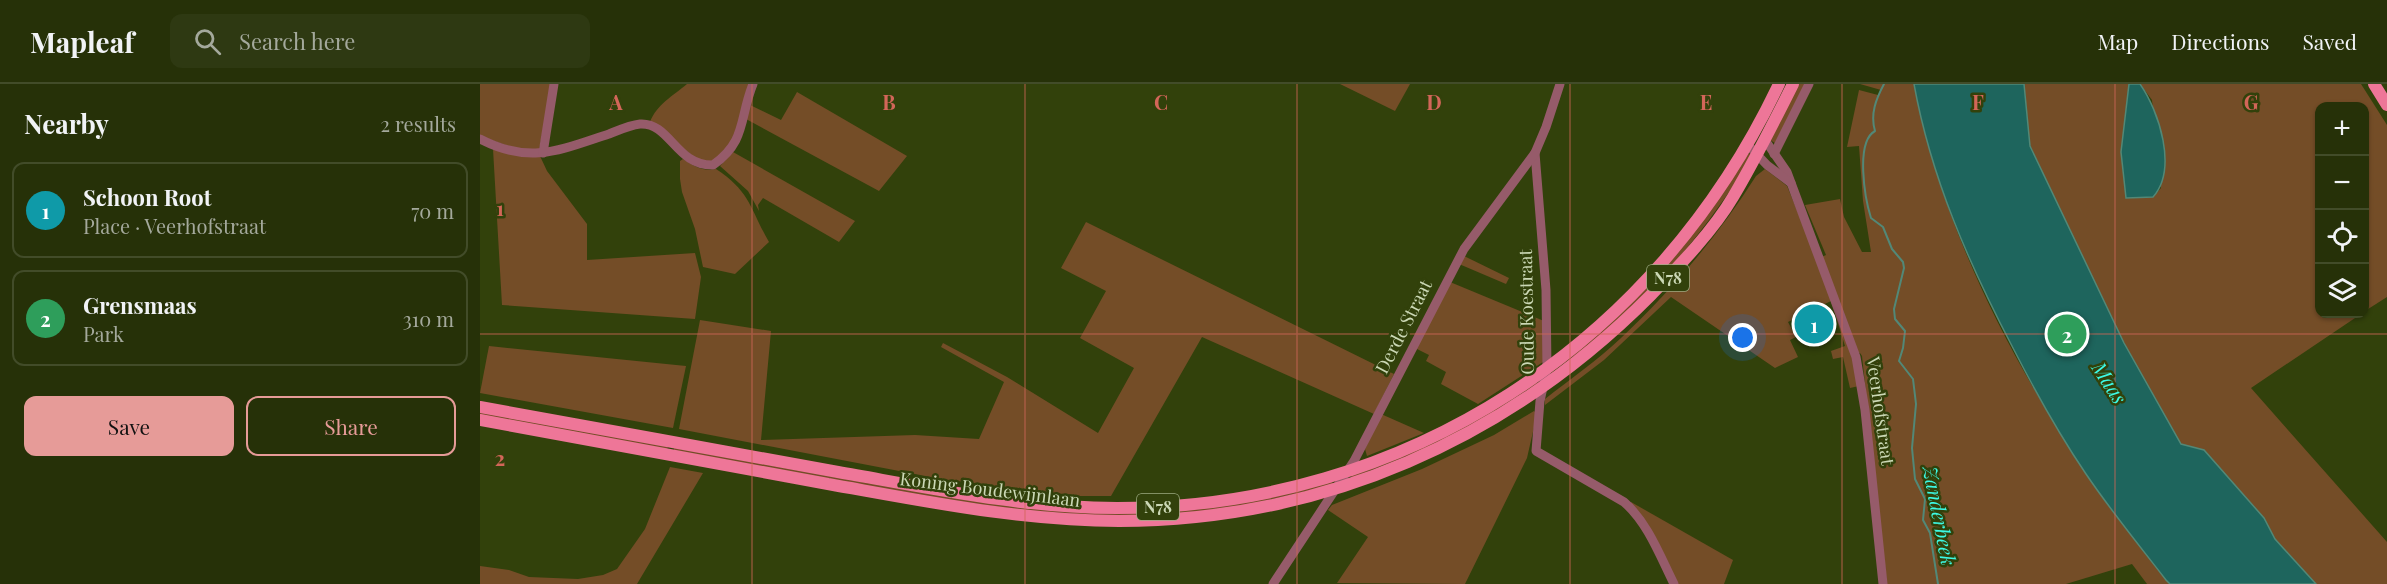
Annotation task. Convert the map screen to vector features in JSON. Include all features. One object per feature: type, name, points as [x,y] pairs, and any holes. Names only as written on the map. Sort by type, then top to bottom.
[{"type":"main road","name":"Koning Boudewijnlaan","points":[[480,407],[940,490],[1070,507],[1149,508],[1226,501],[1301,485],[1347,472],[1426,440],[1467,420],[1547,369],[1604,322],[1662,265],[1713,201],[1748,145],[1779,84]]},
{"type":"main road","name":"Koning Boudewijnlaan","points":[[480,420],[941,504],[1069,520],[1170,520],[1227,514],[1336,490],[1435,451],[1506,412],[1544,388],[1623,323],[1673,273],[1733,198],[1793,84]]},
{"type":"main road","points":[[2374,84],[2387,105]]},
{"type":"street","points":[[543,153],[554,84]]},
{"type":"street","points":[[480,139],[505,150],[522,154],[543,153],[573,146],[630,127],[648,124],[660,131],[681,153],[695,163],[713,165],[728,154],[738,139],[753,84]]},
{"type":"street","name":"Derde Straat","points":[[1273,584],[1347,472],[1464,249],[1535,153],[1560,84]]},
{"type":"street","points":[[1774,154],[1809,84]]},
{"type":"street","name":"Veerhofstraat","points":[[1765,140],[1787,172],[1856,357],[1865,410],[1883,584]]},
{"type":"street","points":[[1748,145],[1756,156],[1791,183]]},
{"type":"street","name":"Oude Koestraat","points":[[1535,153],[1546,290],[1547,369],[1540,401],[1536,451],[1624,502],[1632,509],[1653,542],[1674,584]]},
{"type":"street","points":[[669,455],[672,442]]},
{"type":"shaded area","points":[[480,84],[552,84],[539,150],[523,151],[480,136]]},
{"type":"shaded area","points":[[687,84],[749,84],[741,120],[731,144],[714,160],[702,163],[650,122],[661,105]]},
{"type":"shaded area","points":[[1340,84],[1410,84],[1395,111]]},
{"type":"shaded area","points":[[1796,84],[1806,84],[1775,143],[1770,140]]},
{"type":"shaded area","points":[[1860,84],[1914,84],[1931,153],[1953,220],[1980,285],[2012,349],[2047,411],[2086,471],[2170,584],[2147,584],[2132,564],[2066,584],[1887,584],[1862,356],[1860,353],[1852,356],[1859,386],[1850,388],[1843,357],[1833,359],[1831,351],[1845,346],[1831,301],[1788,322],[1796,337],[1790,340],[1798,357],[1775,368],[1671,297],[1604,360],[1545,405],[1545,399],[1612,346],[1658,301],[1693,262],[1756,176],[1765,169],[1787,186],[1817,259],[1826,255],[1805,205],[1840,199],[1844,217],[1862,252],[1871,252],[1863,201],[1859,146],[1847,147],[1859,90],[1878,95],[1881,90]]},
{"type":"shaded area","points":[[2024,84],[2129,84],[2121,152],[2126,198],[2153,197],[2161,188],[2152,100],[2140,84],[2361,84],[2387,125],[2387,297],[2369,308],[2369,102],[2315,102],[2315,318],[2355,318],[2251,388],[2387,542],[2387,584],[2316,584],[2275,539],[2264,518],[2185,465],[2101,299],[2030,145]]},
{"type":"shaded area","points":[[797,92],[907,156],[879,191],[746,119],[750,105],[781,120]]},
{"type":"shaded area","points":[[493,149],[525,157],[540,156],[547,171],[587,224],[587,260],[695,253],[701,277],[695,319],[502,305]]},
{"type":"shaded area","points":[[733,152],[855,221],[839,242],[763,198],[758,205],[759,211],[748,191],[720,166]]},
{"type":"shaded area","points":[[1749,153],[1752,157],[1725,198],[1664,275],[1621,319],[1551,373],[1599,332],[1648,285],[1694,232]]},
{"type":"shaded area","points":[[683,159],[699,168],[716,169],[728,177],[749,202],[769,242],[735,274],[703,267],[695,229],[682,192],[680,161]]},
{"type":"shaded area","points":[[1086,222],[1394,374],[1374,414],[1202,337],[1111,496],[1080,496],[941,479],[679,429],[700,320],[771,331],[761,440],[915,435],[979,439],[1004,382],[941,347],[943,343],[1007,377],[1098,433],[1134,368],[1080,338],[1106,291],[1061,268]]},
{"type":"shaded area","points":[[1464,256],[1509,278],[1506,284],[1459,264]]},
{"type":"shaded area","points":[[1450,282],[1544,321],[1543,362],[1478,404],[1441,384],[1446,372],[1426,361],[1429,355],[1415,348]]},
{"type":"shaded area","points":[[489,346],[686,366],[673,428],[480,393]]},
{"type":"shaded area","points":[[1534,382],[1538,383],[1451,439],[1351,478],[1352,474]]},
{"type":"shaded area","points":[[480,410],[668,445],[667,451],[480,417]]},
{"type":"shaded area","points":[[1534,411],[1537,414],[1527,458],[1465,584],[1337,583],[1368,537],[1328,510],[1332,505],[1422,469],[1494,435]]},
{"type":"shaded area","points":[[1381,414],[1424,433],[1367,456],[1365,449]]},
{"type":"shaded area","points":[[674,448],[1120,512],[1332,481],[1333,485],[1220,511],[1118,517],[991,508],[674,452]]},
{"type":"shaded area","points":[[670,467],[703,473],[637,584],[480,584],[480,566],[509,570],[529,577],[578,579],[603,575],[617,569],[645,529]]},
{"type":"shaded area","points":[[1631,502],[1733,560],[1724,584],[1675,584],[1629,504]]},
{"type":"water","name":"Maas","points":[[1914,84],[2024,84],[2030,146],[2124,343],[2181,444],[2204,450],[2264,518],[2275,539],[2316,584],[2170,584],[2166,580],[2076,459],[2039,396],[1981,285],[1941,187],[1921,119]]},
{"type":"water","points":[[2129,84],[2140,84],[2147,95],[2154,109],[2163,140],[2164,171],[2153,197],[2126,198],[2121,152]]},
{"type":"waterway","name":"Zanderbeek","points":[[1884,84],[1875,107],[1873,119],[1875,131],[1869,137],[1865,147],[1864,185],[1871,218],[1883,227],[1892,249],[1903,262],[1904,268],[1894,309],[1895,319],[1905,331],[1899,361],[1913,379],[1916,404],[1912,448],[1915,479],[1925,499],[1923,520],[1930,533],[1938,584]]},
{"type":"place","name":"Schoon Root","points":[[1814,324]]},
{"type":"place","name":"Grensmaas","points":[[2067,334]]}]
